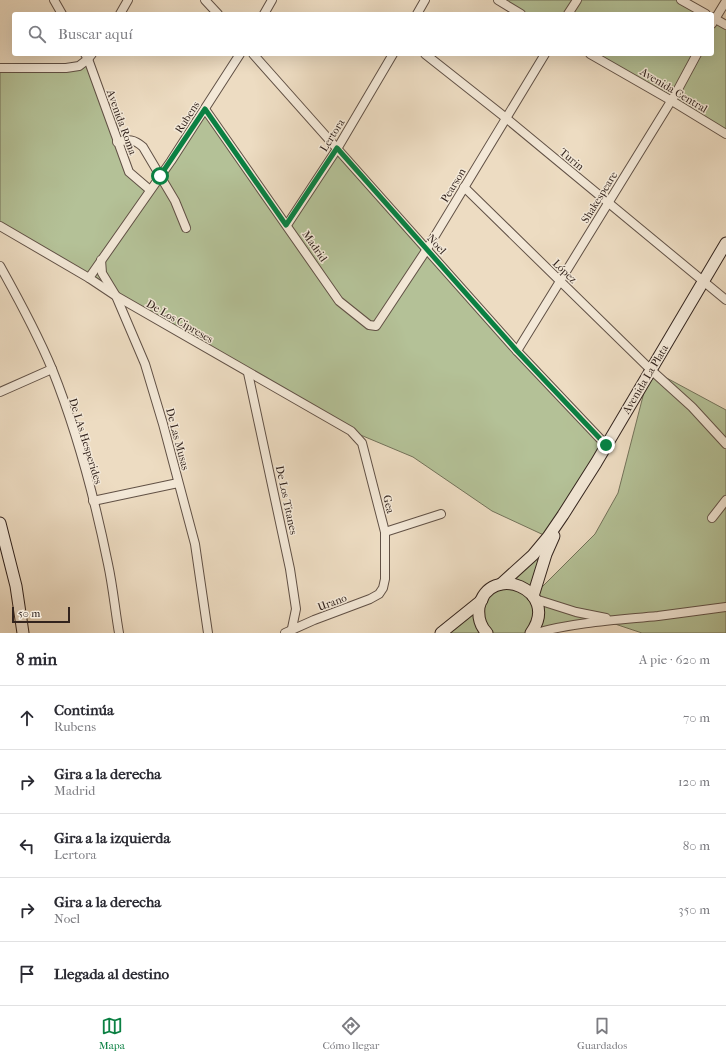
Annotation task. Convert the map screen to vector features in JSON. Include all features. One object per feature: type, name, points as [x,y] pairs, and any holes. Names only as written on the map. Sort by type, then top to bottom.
[{"type":"main road","name":"Avenida La Plata","points":[[563,515],[726,243]]},
{"type":"main road","points":[[441,633],[493,588],[501,584],[533,554],[548,537],[563,515]]},
{"type":"main road","points":[[534,598],[546,554],[563,515]]},
{"type":"main road","points":[[0,523],[16,586],[24,633]]},
{"type":"main road","points":[[501,584],[510,583],[519,585],[527,589],[534,598],[538,608],[538,618],[531,633]]},
{"type":"main road","points":[[482,599],[479,618],[487,633]]},
{"type":"street","points":[[54,0],[61,12]]},
{"type":"street","points":[[121,12],[128,0]]},
{"type":"street","points":[[205,0],[216,12]]},
{"type":"street","points":[[265,12],[272,0]]},
{"type":"street","points":[[418,12],[425,0]]},
{"type":"street","points":[[498,0],[518,12]]},
{"type":"street","points":[[569,12],[577,0]]},
{"type":"street","points":[[681,0],[702,12]]},
{"type":"street","points":[[714,19],[726,1]]},
{"type":"street","points":[[714,20],[726,25]]},
{"type":"street","points":[[0,68],[66,68],[79,66],[89,56]]},
{"type":"street","name":"Avenida Roma","points":[[89,56],[117,142],[129,172],[150,190]]},
{"type":"street","name":"Rubens","points":[[89,278],[160,176],[239,56]]},
{"type":"street","name":"Noel","points":[[255,56],[517,351],[606,445]]},
{"type":"street","name":"Lertora","points":[[286,225],[337,148],[392,56]]},
{"type":"street","name":"Turin","points":[[428,56],[506,118],[608,204],[704,280],[726,300]]},
{"type":"street","name":"Pearson","points":[[376,326],[427,249],[544,56]]},
{"type":"street","name":"Avenida Central","points":[[593,56],[726,134]]},
{"type":"street","name":"Shakespeare","points":[[517,351],[672,101],[696,56]]},
{"type":"street","name":"Madrid","points":[[205,109],[339,301],[368,325],[376,326]]},
{"type":"street","points":[[117,142],[130,139],[136,141],[143,147],[175,201],[186,228]]},
{"type":"street","name":"López","points":[[464,187],[650,369],[692,407],[726,444]]},
{"type":"street","name":"De Los Cipreses","points":[[0,226],[89,278],[116,296],[351,431]]},
{"type":"street","name":"De Las Musas","points":[[101,260],[102,273],[116,296],[145,364],[163,424],[195,544],[208,633]]},
{"type":"street","name":"De LAs Hesperides","points":[[0,266],[26,312],[52,369],[75,435],[93,501],[108,565],[119,633]]},
{"type":"street","points":[[0,392],[52,369]]},
{"type":"street","name":"De Los Titanes","points":[[248,373],[290,569],[296,609],[289,632]]},
{"type":"street","name":"Gea","points":[[351,431],[362,444],[385,532],[385,579],[383,588]]},
{"type":"street","points":[[93,501],[178,483]]},
{"type":"street","points":[[712,518],[726,500]]},
{"type":"street","points":[[385,532],[441,514]]},
{"type":"street","name":"Urano","points":[[289,632],[314,620],[370,599],[379,594],[383,588]]},
{"type":"street","points":[[534,598],[576,612],[617,619]]},
{"type":"street","points":[[536,633],[594,621],[726,607]]},
{"type":"green space","points":[[498,0],[679,0],[700,12],[518,12]]},
{"type":"green space","points":[[714,20],[726,25],[726,135],[592,56],[714,56]]},
{"type":"green space","points":[[88,59],[116,121],[129,172],[150,190],[205,109],[286,224],[337,149],[606,445],[563,515],[534,595],[595,534],[618,493],[650,369],[726,410],[726,633],[642,633],[612,623],[536,633],[441,633],[483,602],[548,537],[492,511],[413,457],[351,431],[0,227],[0,68],[66,68]]},
{"type":"route","points":[[160,176],[205,109],[286,225],[337,148],[517,351],[606,445]]}]
